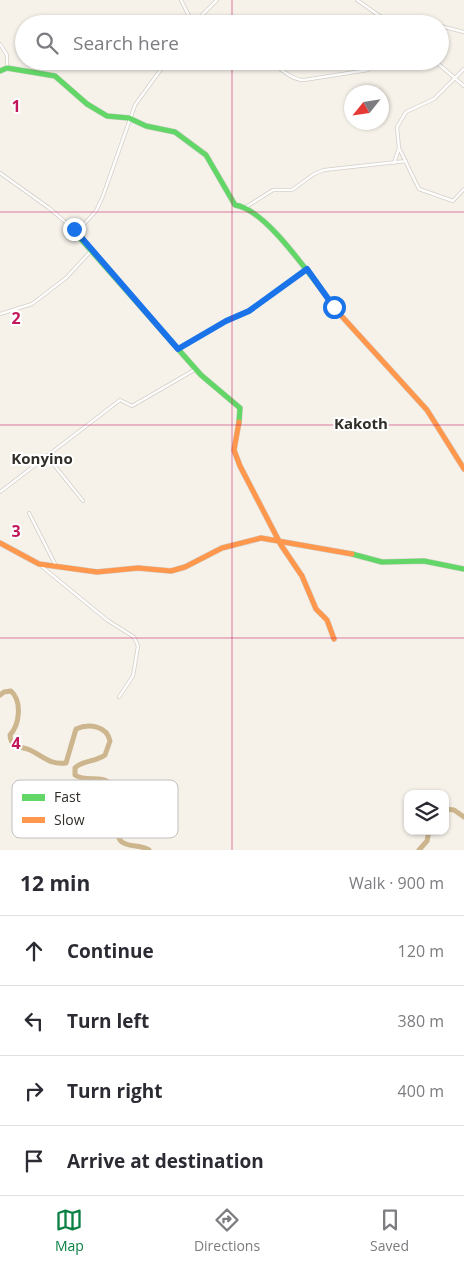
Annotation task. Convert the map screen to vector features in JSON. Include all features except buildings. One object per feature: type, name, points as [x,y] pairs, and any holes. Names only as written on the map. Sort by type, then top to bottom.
[{"type":"street","points":[[181,0],[188,15]]},
{"type":"street","points":[[202,15],[217,0]]},
{"type":"street","points":[[356,0],[378,15]]},
{"type":"street","points":[[449,28],[464,32]]},
{"type":"street","points":[[0,44],[7,54],[7,68]]},
{"type":"street","points":[[0,70],[7,68],[15,69]]},
{"type":"street","points":[[464,69],[434,99],[411,109],[402,117],[397,127],[400,148],[412,178],[421,190],[453,201],[464,189]]},
{"type":"street","points":[[19,70],[55,76],[95,110],[108,116],[129,118],[146,126],[175,132],[202,151],[234,203],[246,207],[267,223],[307,269],[337,311],[428,410],[464,469]]},
{"type":"street","points":[[77,232],[96,211],[117,162],[129,118],[144,90],[160,70]]},
{"type":"street","points":[[282,70],[298,80],[304,80],[368,70]]},
{"type":"street","points":[[445,70],[464,86]]},
{"type":"street","points":[[394,163],[400,148]]},
{"type":"street","points":[[246,207],[273,190],[292,190],[314,174],[324,170],[406,161]]},
{"type":"street","points":[[0,173],[49,208],[77,232],[196,369],[241,411],[235,434],[234,450],[279,540],[302,576],[316,609],[327,620],[334,638]]},
{"type":"street","points":[[0,314],[32,304],[66,278],[92,250]]},
{"type":"street","points":[[178,349],[226,321],[249,311],[307,269]]},
{"type":"street","points":[[0,492],[120,400],[132,406],[196,369]]},
{"type":"street","points":[[47,456],[83,501]]},
{"type":"street","points":[[29,513],[56,566]]},
{"type":"street","points":[[39,564],[97,572],[138,568],[178,570],[214,552],[252,539],[279,540],[336,550],[382,562],[424,561],[464,569]]},
{"type":"street","points":[[0,543],[39,564],[107,620],[134,637],[138,646],[133,676],[119,697]]},
{"type":"waterway","points":[[0,695],[11,691],[17,701],[18,719],[10,735],[12,743],[55,763],[66,763],[76,729],[92,726],[105,732],[110,741],[105,755],[78,765],[75,768],[75,775],[79,777],[103,780]]},
{"type":"waterway","points":[[449,809],[454,810],[464,817]]},
{"type":"waterway","points":[[419,850],[427,841],[428,835]]},
{"type":"waterway","points":[[119,838],[125,844],[149,850]]},
{"type":"traffic: fast","points":[[0,71],[7,68],[15,69]]},
{"type":"traffic: fast","points":[[19,70],[55,76],[87,104],[107,116],[129,118],[146,126],[175,132],[206,155],[235,205],[246,209],[270,227],[294,253],[321,289]]},
{"type":"traffic: fast","points":[[77,232],[79,237],[201,375],[240,408],[239,422]]},
{"type":"traffic: fast","points":[[352,554],[382,562],[424,561],[464,569]]},
{"type":"traffic: slow","points":[[321,289],[337,311],[427,410],[464,469]]},
{"type":"traffic: slow","points":[[239,422],[234,450],[240,466],[281,545],[302,576],[316,609],[327,620],[334,639]]},
{"type":"traffic: slow","points":[[0,543],[39,564],[97,572],[138,568],[171,571],[185,567],[222,548],[261,538],[352,554]]},
{"type":"district","name":"Kakoth","points":[[361,424]]},
{"type":"district","name":"Konyino","points":[[42,459]]},
{"type":"route","points":[[74,229],[135,302],[178,349],[226,321],[249,311],[260,301],[307,269],[334,307]]}]
